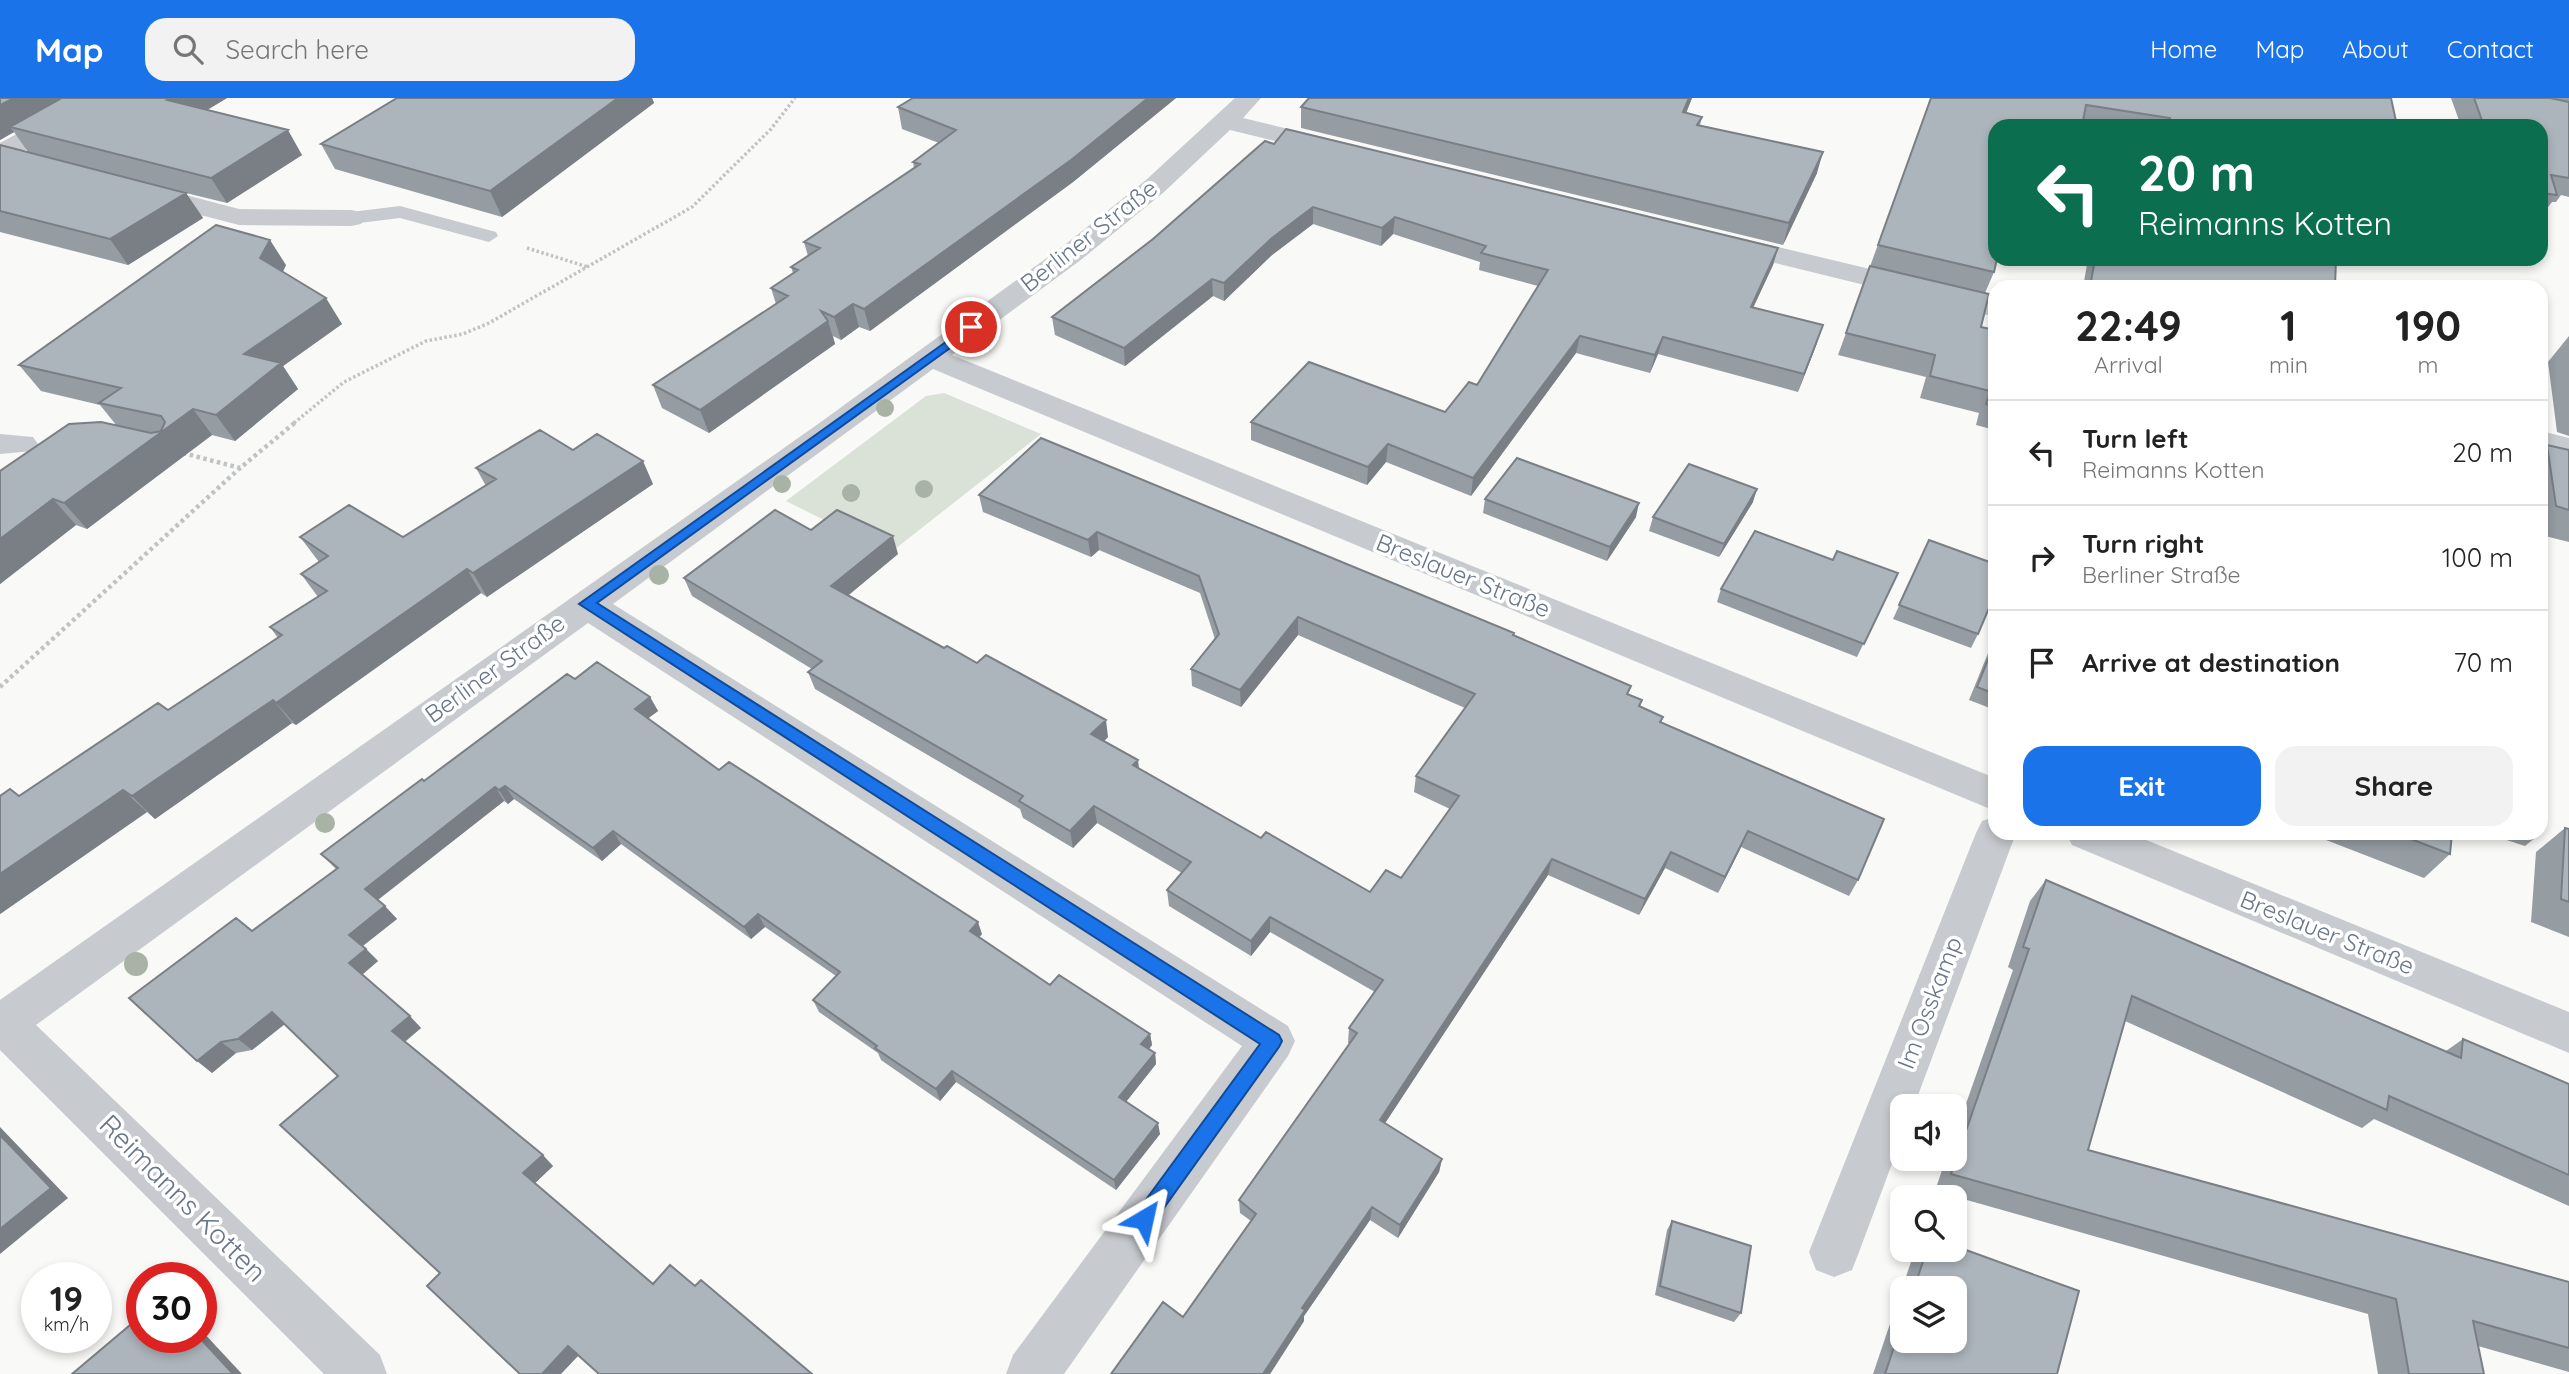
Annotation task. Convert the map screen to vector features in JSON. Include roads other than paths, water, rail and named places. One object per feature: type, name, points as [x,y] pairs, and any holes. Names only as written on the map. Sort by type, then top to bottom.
[{"type":"street","points":[[0,155],[101,98]]},
{"type":"street","name":"Berliner Straße","points":[[2,1023],[930,357],[1155,186],[1249,98]]},
{"type":"street","points":[[1226,121],[1351,152]]},
{"type":"street","points":[[0,155],[40,166]]},
{"type":"street","points":[[120,186],[239,217],[351,218]]},
{"type":"street","points":[[1700,237],[1988,306]]},
{"type":"street","name":"Breslauer Straße","points":[[930,357],[1988,792]]},
{"type":"street","points":[[2548,443],[2569,448]]},
{"type":"street","points":[[586,604],[1272,1041],[1032,1374]]},
{"type":"street","name":"Im Osskamp","points":[[1834,1252],[1993,840]]},
{"type":"street","name":"Breslauer Straße","points":[[2103,840],[2569,1032]]},
{"type":"street","name":"Reimanns Kotten","points":[[2,1023],[360,1374]]},
{"type":"lane","points":[[351,218],[400,212],[489,236]]}]
